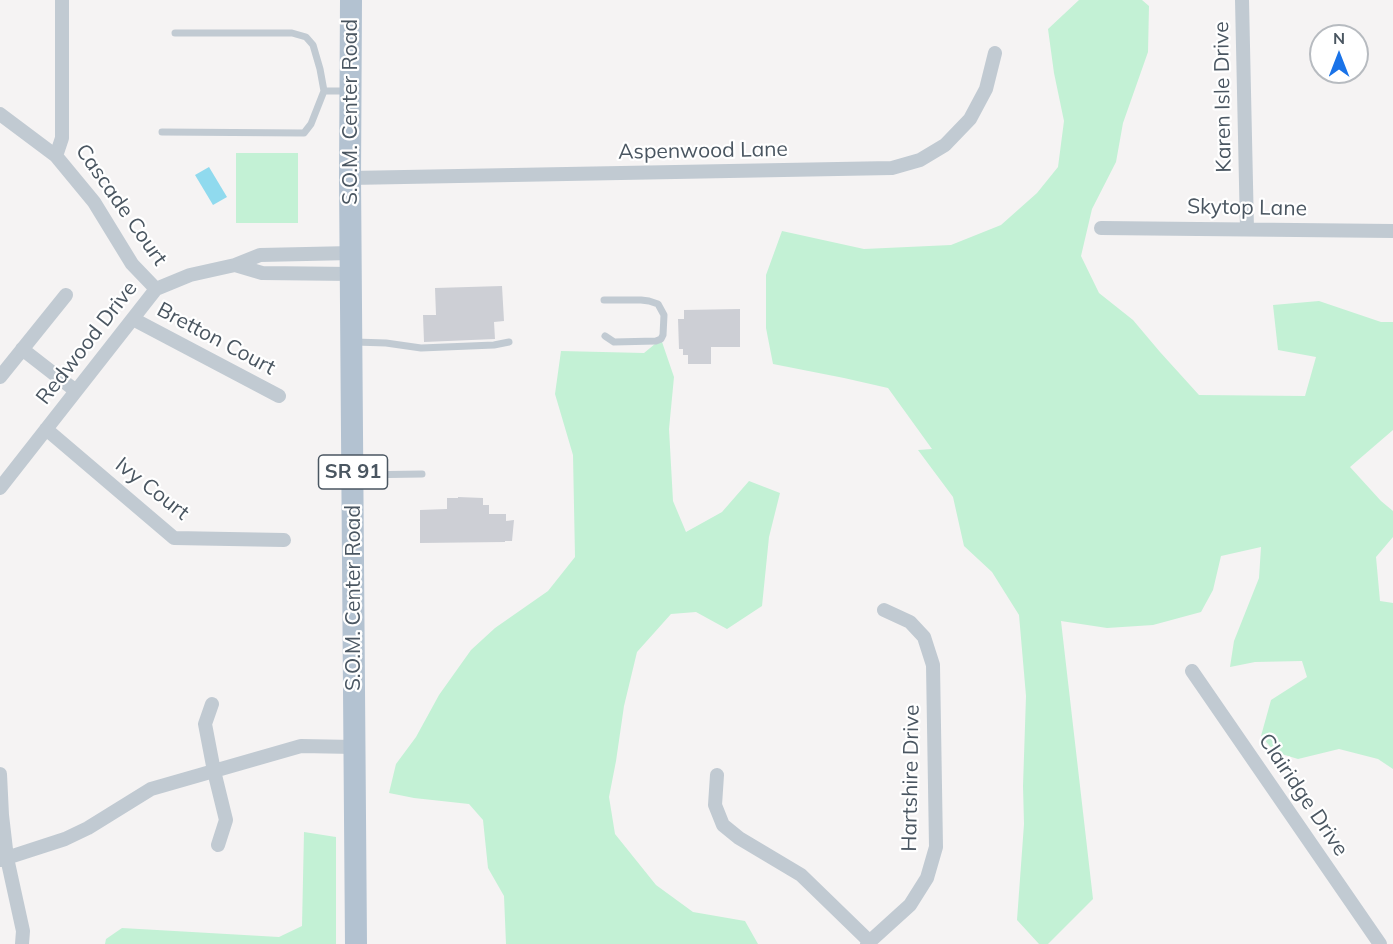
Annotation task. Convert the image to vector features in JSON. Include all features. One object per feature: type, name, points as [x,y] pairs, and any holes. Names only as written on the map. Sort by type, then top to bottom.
[{"type":"main road","name":"S.O.M. Center Road","points":[[351,0],[350,178],[356,944]]},
{"type":"street","name":"Cascade Court","points":[[62,0],[62,138],[56,156],[94,202],[132,264],[156,289]]},
{"type":"street","name":"Karen Isle Drive","points":[[1242,0],[1247,229]]},
{"type":"street","name":"Aspenwood Lane","points":[[350,178],[892,168],[920,160],[945,145],[970,119],[986,88],[995,53]]},
{"type":"street","points":[[0,114],[56,156]]},
{"type":"street","name":"Skytop Lane","points":[[1101,228],[1393,231]]},
{"type":"street","name":"Redwood Drive","points":[[0,488],[156,289],[190,275],[235,265],[260,255],[351,263]]},
{"type":"street","name":"Redwood Drive","points":[[235,265],[262,273],[351,263]]},
{"type":"street","points":[[0,377],[66,295]]},
{"type":"street","name":"Bretton Court","points":[[133,319],[279,396]]},
{"type":"street","points":[[22,349],[75,391]]},
{"type":"street","name":"Ivy Court","points":[[46,429],[174,538],[285,540]]},
{"type":"street","name":"Hartshire Drive","points":[[868,943],[910,905],[927,878],[936,848],[933,664],[924,637],[910,622],[884,610]]},
{"type":"street","name":"Clairidge Drive","points":[[1192,671],[1380,944]]},
{"type":"street","points":[[212,704],[205,724],[226,820],[218,845]]},
{"type":"street","points":[[4,859],[65,839],[88,828],[151,789],[301,746],[354,747]]},
{"type":"street","points":[[0,774],[4,859],[23,931],[22,944]]},
{"type":"street","points":[[717,775],[716,805],[723,825],[739,838],[801,875],[868,943]]},
{"type":"lane","points":[[162,132],[304,133],[311,124],[324,91],[313,45],[306,37],[292,33],[175,33]]},
{"type":"lane","points":[[324,91],[351,91]]},
{"type":"lane","points":[[604,300],[649,301],[658,304],[664,315],[663,334],[661,339],[656,341],[614,342],[605,336]]},
{"type":"lane","points":[[352,342],[386,343],[422,348],[494,345],[508,342]]},
{"type":"lane","points":[[353,475],[422,474]]},
{"type":"green space","points":[[1079,0],[1142,0],[1149,6],[1148,52],[1123,123],[1116,162],[1092,209],[1081,256],[1099,293],[1133,320],[1199,395],[1305,396],[1316,357],[1278,350],[1273,305],[1319,301],[1381,322],[1393,322],[1393,430],[1350,467],[1393,511],[1393,537],[1376,557],[1380,601],[1393,603],[1393,769],[1378,759],[1339,749],[1298,759],[1275,752],[1261,736],[1271,700],[1307,677],[1302,661],[1255,662],[1230,667],[1234,641],[1259,578],[1261,547],[1221,556],[1213,590],[1201,612],[1153,625],[1107,628],[1061,621],[1093,899],[1048,944],[1039,944],[1017,920],[1024,824],[1026,696],[1019,615],[992,572],[964,546],[953,497],[918,450],[932,449],[888,388],[773,364],[766,328],[766,275],[782,231],[864,249],[951,245],[1001,225],[1037,193],[1058,167],[1064,121],[1048,29]]},
{"type":"green space","points":[[236,153],[298,153],[298,223],[236,223]]},
{"type":"green space","points":[[661,339],[674,377],[669,429],[673,501],[686,532],[722,512],[749,481],[780,493],[769,537],[762,606],[727,629],[696,612],[671,614],[637,652],[624,706],[609,797],[615,834],[656,885],[693,912],[745,921],[758,944],[506,944],[504,896],[488,868],[483,820],[469,804],[389,793],[396,764],[416,737],[439,695],[471,650],[495,628],[548,591],[575,557],[573,455],[555,394],[561,351],[644,353]]},
{"type":"green space","points":[[304,832],[336,837],[336,944],[105,944],[106,939],[122,928],[279,937],[302,926]]},
{"type":"water","points":[[209,167],[227,197],[213,205],[195,175]]},
{"type":"building","points":[[502,286],[504,321],[494,322],[495,339],[424,342],[423,315],[436,315],[435,288]]},
{"type":"building","points":[[740,309],[740,347],[711,347],[711,364],[688,364],[688,355],[683,355],[683,349],[679,349],[678,319],[684,319],[684,310]]},
{"type":"building","points":[[447,498],[483,498],[483,505],[489,505],[489,514],[506,514],[506,521],[514,520],[512,541],[420,543],[420,510],[447,509]]}]
